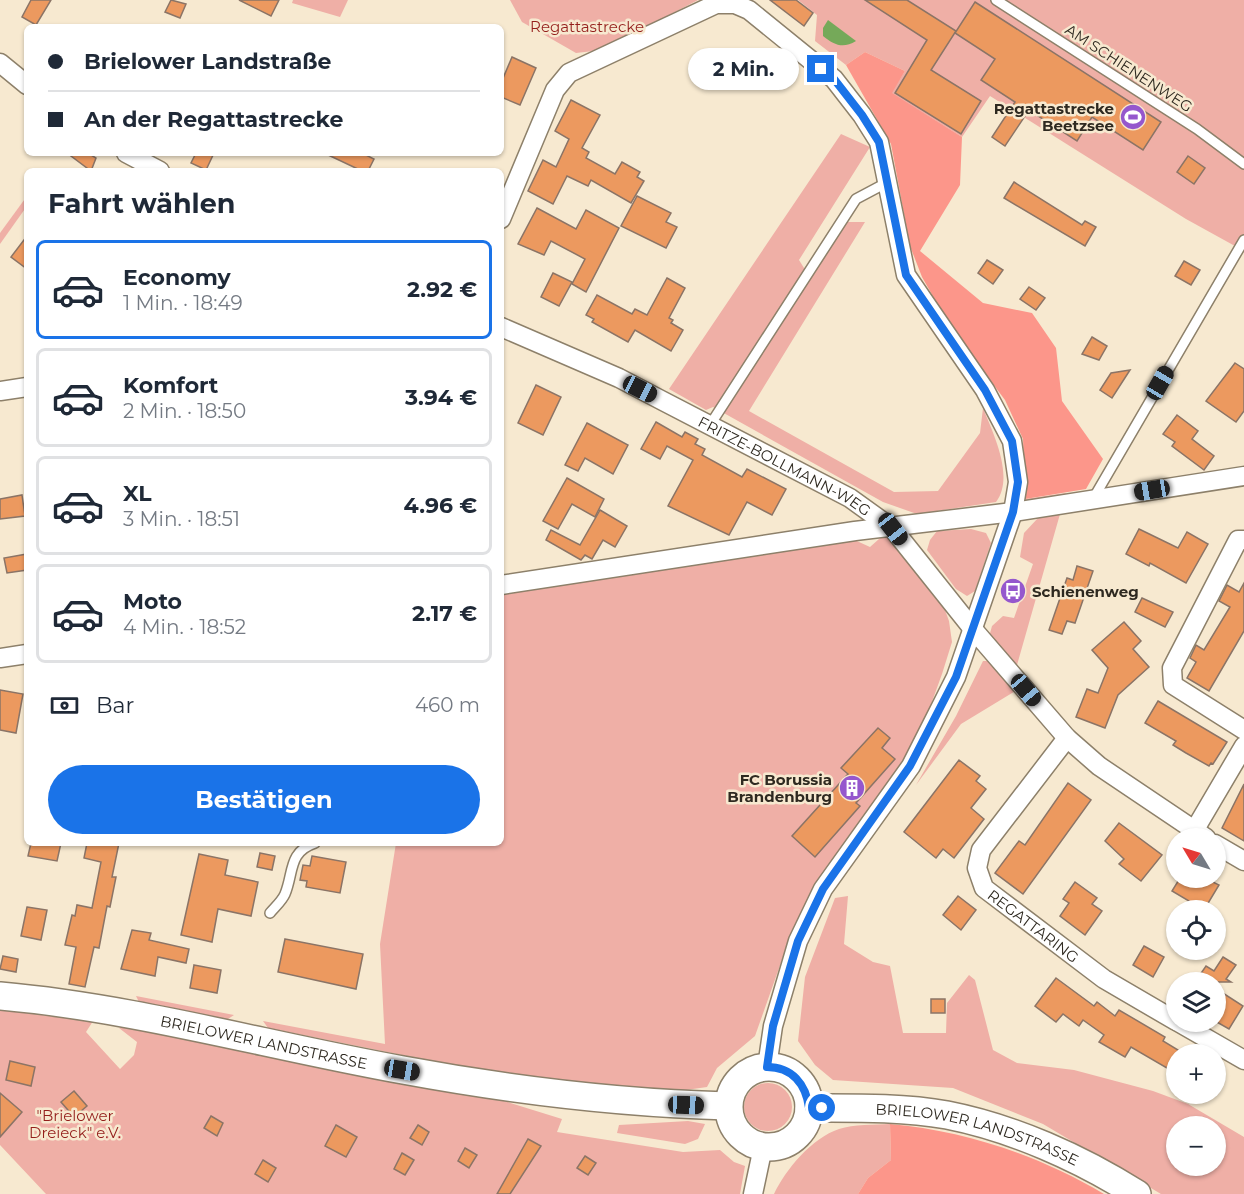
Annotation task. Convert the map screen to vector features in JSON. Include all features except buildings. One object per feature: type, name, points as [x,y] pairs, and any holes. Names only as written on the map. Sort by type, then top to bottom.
[{"type":"main road","name":"BRIELOWER LANDSTRASSE","points":[[0,987],[31,992],[52,1001]]},
{"type":"main road","name":"BRIELOWER LANDSTRASSE","points":[[0,996],[52,1001],[402,1070],[531,1092],[645,1104],[728,1106]]},
{"type":"main road","points":[[767,1067],[787,1071],[796,1077],[803,1086],[809,1108],[803,1128],[795,1137],[776,1147],[763,1147],[742,1138],[734,1129],[728,1106],[737,1082],[752,1070],[767,1067]]},
{"type":"main road","name":"BRIELOWER LANDSTRASSE","points":[[809,1108],[870,1108],[946,1115],[1043,1144],[1126,1192]]},
{"type":"street","points":[[504,212],[555,90],[569,73],[716,4],[737,2],[834,79],[862,115],[879,142],[906,275],[985,390],[1012,441],[1018,482],[1013,512],[956,677],[910,766],[823,889],[803,931],[785,979],[773,1026],[767,1067]]},
{"type":"street","points":[[0,63],[24,83]]},
{"type":"street","points":[[132,156],[154,168]]},
{"type":"street","name":"FRITZE-BOLLMANN-WEG","points":[[504,328],[619,378],[711,425],[849,498],[893,529],[972,628],[1067,738],[1100,766],[1190,828]]},
{"type":"street","points":[[0,391],[24,387]]},
{"type":"street","points":[[504,585],[844,533],[893,529],[1013,512],[1244,476]]},
{"type":"street","points":[[1244,540],[1238,540],[1172,668],[1173,685],[1244,730]]},
{"type":"street","points":[[0,658],[24,654]]},
{"type":"street","name":"REGATTARING","points":[[1067,738],[981,850],[977,867],[984,888],[1104,979],[1166,1015]]},
{"type":"street","points":[[1203,828],[1244,746]]},
{"type":"street","points":[[1226,850],[1244,861]]},
{"type":"street","name":"REGATTARING","points":[[1196,1032],[1244,1060]]},
{"type":"street","points":[[753,1194],[763,1147]]},
{"type":"lane","name":"AM SCHIENENWEG","points":[[996,0],[1197,129],[1244,164]]},
{"type":"lane","points":[[711,425],[856,199],[888,182]]},
{"type":"lane","points":[[1093,499],[1244,240]]},
{"type":"lane","points":[[270,913],[285,894],[292,861],[300,850],[309,846]]},
{"type":"green space","points":[[293,0],[348,0],[340,17],[292,3]]},
{"type":"green space","name":"Regattastrecke","points":[[510,0],[698,0],[602,50],[576,53],[522,22]]},
{"type":"green space","name":"Regattastrecke Beetzsee","points":[[798,0],[1244,0],[1244,251],[1186,219],[990,96],[962,137],[891,93],[905,71],[865,52],[846,65],[815,41],[817,15]]},
{"type":"green space","points":[[841,134],[870,147],[799,260],[804,268],[814,274],[847,222],[865,222],[749,411],[894,492],[938,491],[980,433],[983,408],[997,442],[1003,468],[1001,492],[996,502],[917,514],[883,502],[713,407],[706,410],[669,389]]},
{"type":"green space","points":[[24,200],[24,210],[0,244],[0,233]]},
{"type":"green space","points":[[1066,493],[1017,665],[989,637],[992,626],[1003,616],[1014,618],[1033,564],[1020,557],[1024,533],[1038,518],[1025,499]]},
{"type":"green space","points":[[971,529],[986,533],[991,543],[975,591],[967,596],[956,589],[927,550],[930,540],[937,531]]},
{"type":"green space","points":[[888,531],[941,599],[949,621],[952,642],[926,718],[906,759],[789,940],[755,1036],[717,1068],[707,1087],[658,1094],[556,1086],[268,1028],[263,1021],[385,1044],[380,944],[396,846],[504,846],[504,594],[848,537],[870,547]]},
{"type":"green space","points":[[983,661],[996,661],[1017,690],[961,724],[916,785],[956,716]]},
{"type":"green space","points":[[848,896],[844,944],[873,962],[890,966],[903,1033],[946,1033],[947,1003],[969,975],[975,980],[993,1050],[1017,1063],[1074,1070],[1153,1091],[1166,1096],[1166,1104],[1188,1104],[1208,1116],[1166,1116],[1166,1176],[1226,1176],[1226,1126],[1244,1137],[1244,1194],[1161,1194],[1043,1124],[953,1088],[833,1080],[815,1065],[798,1041],[805,977],[835,898]]},
{"type":"green space","points":[[136,996],[234,1015],[225,1021],[140,1004]]},
{"type":"green space","name":"\"Brielower Dreieck\" e.V.","points":[[0,1003],[95,1018],[86,1032],[120,1069],[134,1055],[137,1042],[119,1028],[129,1026],[498,1099],[562,1119],[557,1132],[683,1152],[720,1150],[734,1162],[745,1166],[740,1194],[46,1194],[0,1145]]},
{"type":"green space","points":[[768,1083],[785,1090],[792,1107],[785,1124],[768,1131],[751,1124],[744,1107],[751,1090]]},
{"type":"green space","points":[[688,1121],[705,1124],[698,1139],[685,1144],[617,1133],[619,1125]]},
{"type":"green space","points":[[890,1124],[891,1160],[868,1178],[858,1194],[774,1194],[793,1165],[819,1139],[851,1126]]},
{"type":"shaded area","points":[[828,20],[856,41],[843,45],[835,44],[823,36],[823,28]]},
{"type":"shaded area","points":[[865,52],[905,71],[892,93],[962,137],[960,185],[920,251],[983,303],[1032,313],[1056,348],[1062,401],[1103,459],[1086,489],[1025,499],[1023,439],[1005,400],[951,328],[922,277],[910,246],[891,144],[846,65]]},
{"type":"shaded area","points":[[890,1124],[946,1132],[1001,1147],[1053,1168],[1104,1194],[858,1194],[868,1178],[891,1160]]},
{"type":"place","name":"Regattastrecke Beetzsee","points":[[1133,117]]},
{"type":"place","name":"Schienenweg","points":[[1013,591]]},
{"type":"place","name":"FC Borussia Brandenburg","points":[[852,788]]},
{"type":"route","points":[[821,69],[834,79],[862,115],[879,142],[906,275],[985,390],[1012,441],[1018,482],[1013,512],[956,677],[910,766],[823,889],[798,941],[785,979],[773,1026],[767,1067],[776,1067],[796,1077],[808,1096],[809,1108],[822,1108]]}]
